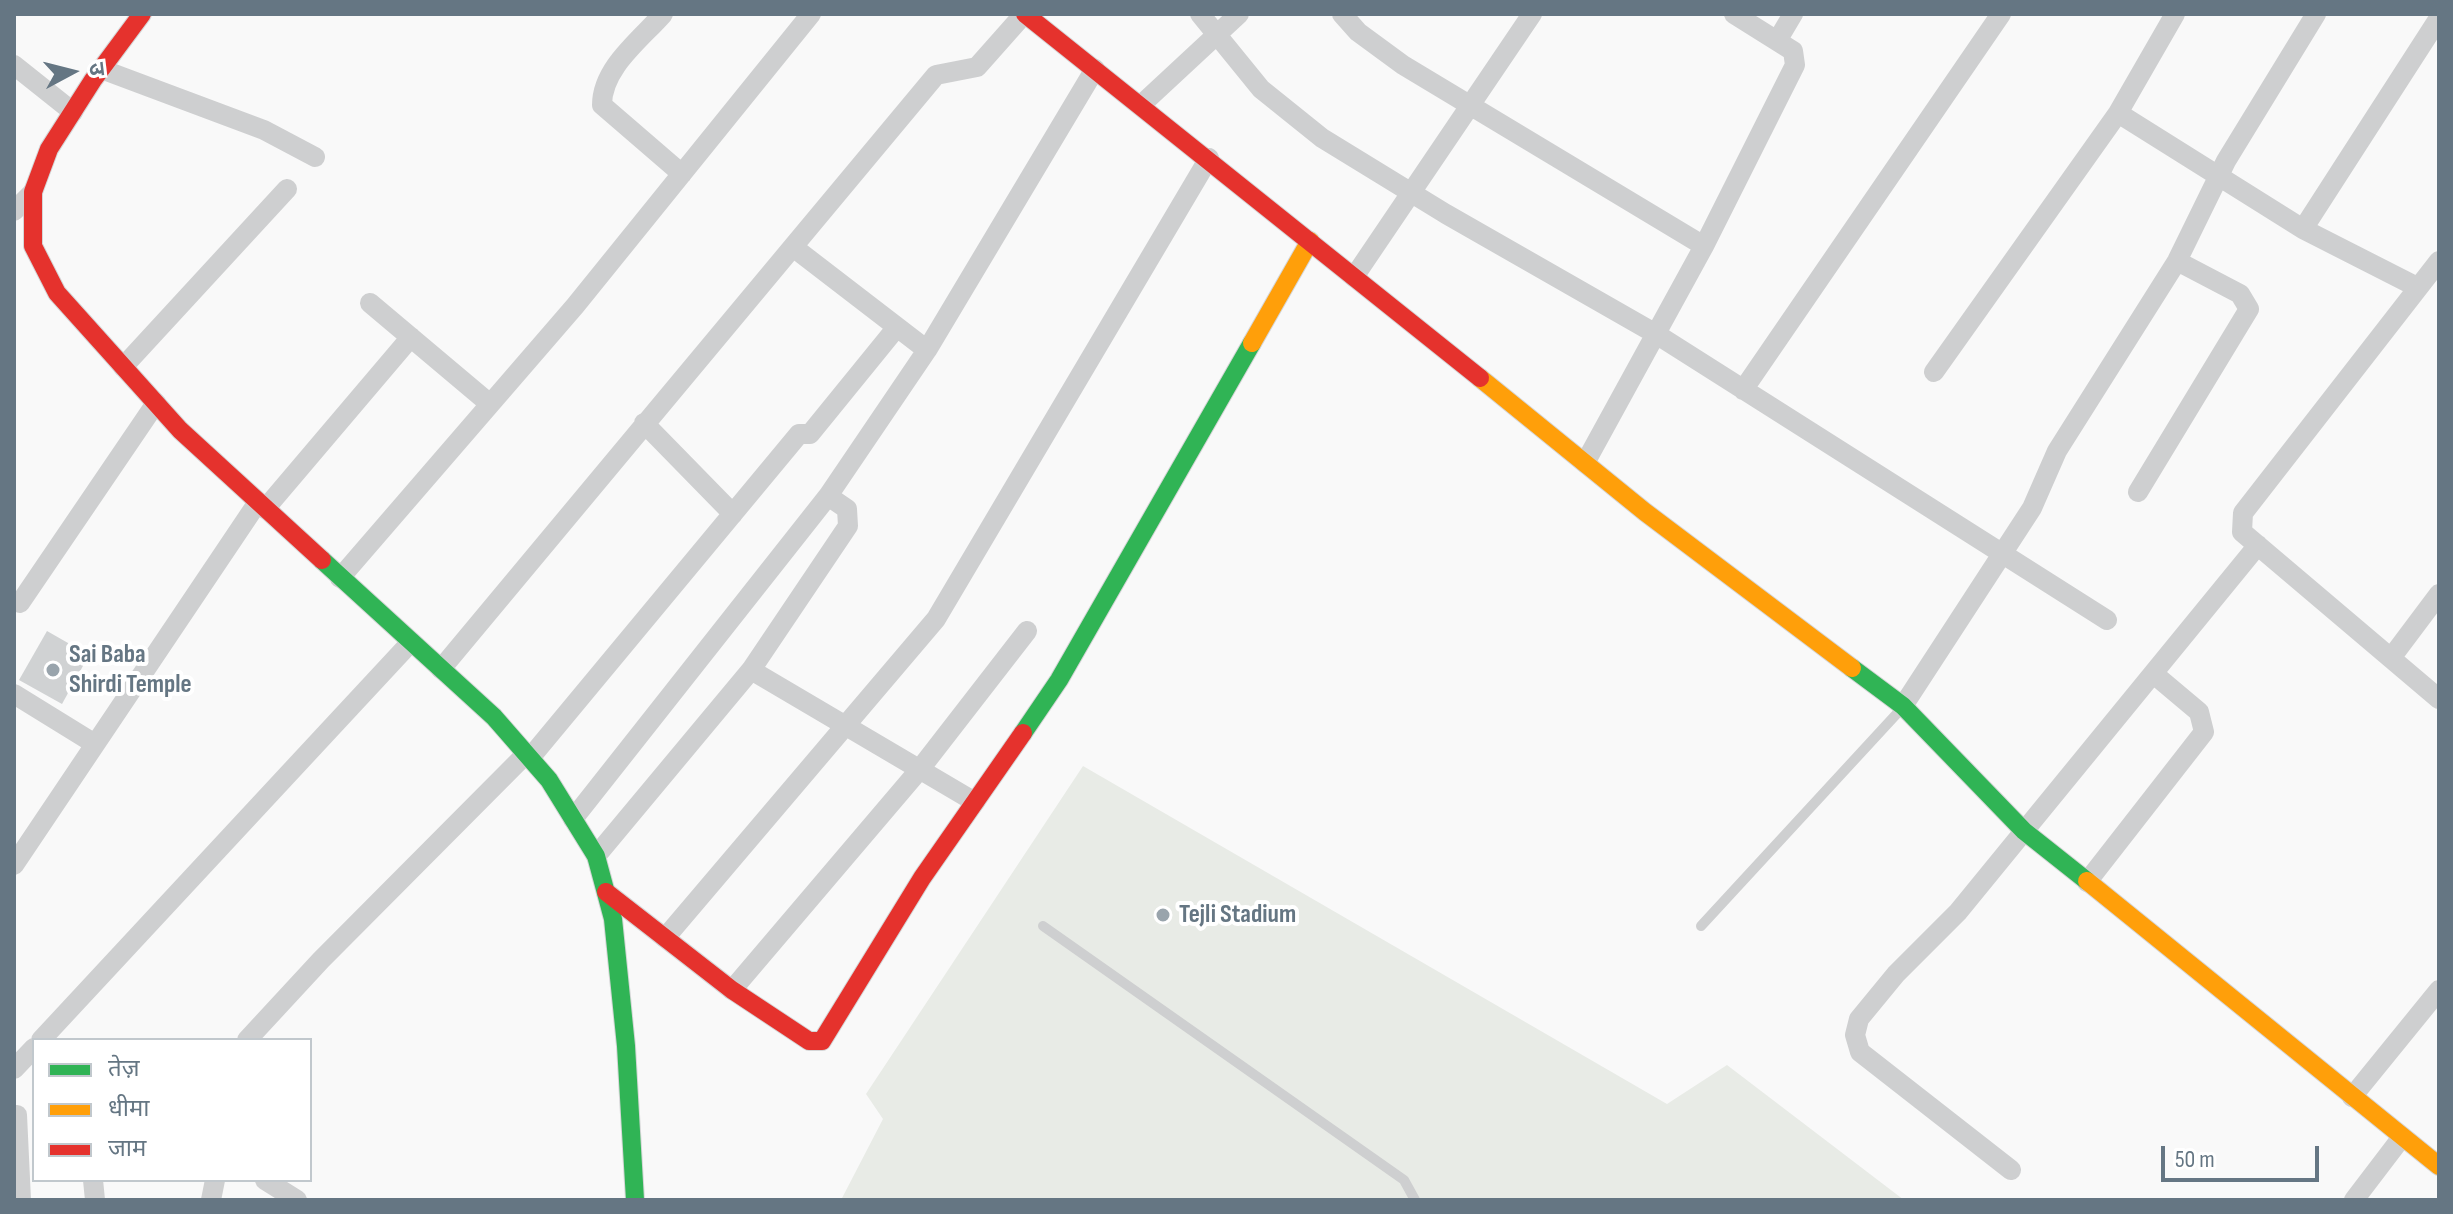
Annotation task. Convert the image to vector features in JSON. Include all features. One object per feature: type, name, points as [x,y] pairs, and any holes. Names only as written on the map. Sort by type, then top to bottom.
[{"type":"street","points":[[142,14],[101,69],[49,149],[33,192],[33,246],[57,293],[156,403],[262,506],[494,717],[549,780],[596,856],[613,919],[626,1046],[635,1200]]},
{"type":"street","points":[[663,14],[610,73],[602,90],[602,105],[682,174]]},
{"type":"street","points":[[340,578],[490,404],[811,14]]},
{"type":"street","points":[[441,669],[936,75],[977,67],[1025,14],[1209,158],[1585,463],[1903,706],[2024,831],[2439,1166]]},
{"type":"street","points":[[1200,14],[1261,89],[1322,138],[1656,334],[2001,556],[2107,620]]},
{"type":"street","points":[[1141,105],[1239,14]]},
{"type":"street","points":[[1342,14],[1358,32],[1403,65],[1704,246]]},
{"type":"street","points":[[1354,277],[1532,14]]},
{"type":"street","points":[[1585,463],[1704,246],[1795,65],[1793,51],[1734,14]]},
{"type":"street","points":[[1777,41],[1793,14]]},
{"type":"street","points":[[1934,372],[2118,113],[2175,14]]},
{"type":"street","points":[[1903,706],[2032,508],[2057,451],[2177,261],[2220,175],[2316,14]]},
{"type":"street","points":[[1743,390],[1992,17]]},
{"type":"street","points":[[2303,229],[2431,48],[2439,18]]},
{"type":"street","points":[[14,65],[73,112]]},
{"type":"street","points":[[101,69],[264,130],[315,157]]},
{"type":"street","points":[[573,819],[828,496],[927,350],[1095,69]]},
{"type":"street","points":[[2118,113],[2303,229],[2417,287]]},
{"type":"street","points":[[665,938],[936,619],[1209,158]]},
{"type":"street","points":[[123,367],[287,189]]},
{"type":"street","points":[[14,211],[33,192]]},
{"type":"street","points":[[606,892],[732,990],[809,1041],[822,1041],[922,878],[1059,680],[1310,241]]},
{"type":"street","points":[[793,247],[927,350]]},
{"type":"street","points":[[2138,492],[2249,309],[2240,294],[2177,261]]},
{"type":"street","points":[[2439,261],[2243,513],[2242,532],[2439,699]]},
{"type":"street","points":[[370,303],[490,404]]},
{"type":"street","points":[[249,1038],[321,960],[528,756],[799,434],[810,434],[897,327]]},
{"type":"street","points":[[14,865],[262,506],[411,337]]},
{"type":"street","points":[[20,603],[156,403]]},
{"type":"street","points":[[644,423],[733,514]]},
{"type":"street","points":[[596,856],[751,670],[848,526],[847,509],[828,496]]},
{"type":"street","points":[[2011,1170],[1860,1052],[1855,1035],[1859,1019],[1896,974],[1958,912],[2155,675],[2258,545]]},
{"type":"street","points":[[2391,658],[2439,594]]},
{"type":"street","points":[[732,990],[920,769],[1027,631]]},
{"type":"street","points":[[43,1038],[411,642]]},
{"type":"street","points":[[751,670],[975,802]]},
{"type":"street","points":[[2087,882],[2204,732],[2199,712],[2155,675]]},
{"type":"street","points":[[14,694],[95,744]]},
{"type":"street","points":[[2352,1097],[2439,990]]},
{"type":"street","points":[[14,1069],[32,1050]]},
{"type":"street","points":[[21,1200],[22,1115]]},
{"type":"street","points":[[2354,1200],[2402,1137]]},
{"type":"street","points":[[268,1182],[297,1200]]},
{"type":"lane","points":[[1701,926],[1903,706]]},
{"type":"lane","points":[[1043,926],[1404,1180],[1415,1200]]},
{"type":"shaded area","name":"Tejli Stadium","points":[[1083,766],[1667,1104],[1727,1065],[1904,1200],[841,1200],[883,1119],[866,1094]]},
{"type":"building","points":[[47,631],[89,655],[62,704],[19,680]]},
{"type":"traffic: fast","points":[[1023,733],[1059,680],[1252,343]]},
{"type":"traffic: fast","points":[[322,560],[494,717],[549,780],[596,856],[613,919],[626,1046],[635,1200]]},
{"type":"traffic: fast","points":[[1852,668],[1903,706],[2024,831],[2087,881]]},
{"type":"traffic: slow","points":[[1252,343],[1310,241]]},
{"type":"traffic: slow","points":[[1480,378],[1645,512],[1852,668]]},
{"type":"traffic: slow","points":[[2087,881],[2439,1166]]},
{"type":"traffic: jam","points":[[142,14],[93,80],[49,149],[33,192],[33,246],[57,293],[180,430],[322,560]]},
{"type":"traffic: jam","points":[[1025,14],[1480,378]]},
{"type":"traffic: jam","points":[[606,892],[732,990],[809,1041],[822,1041],[922,878],[1023,733]]},
{"type":"place","name":"Sai Baba Shirdi Temple","points":[[53,670]]},
{"type":"place","name":"Tejli Stadium","points":[[1163,915]]}]
